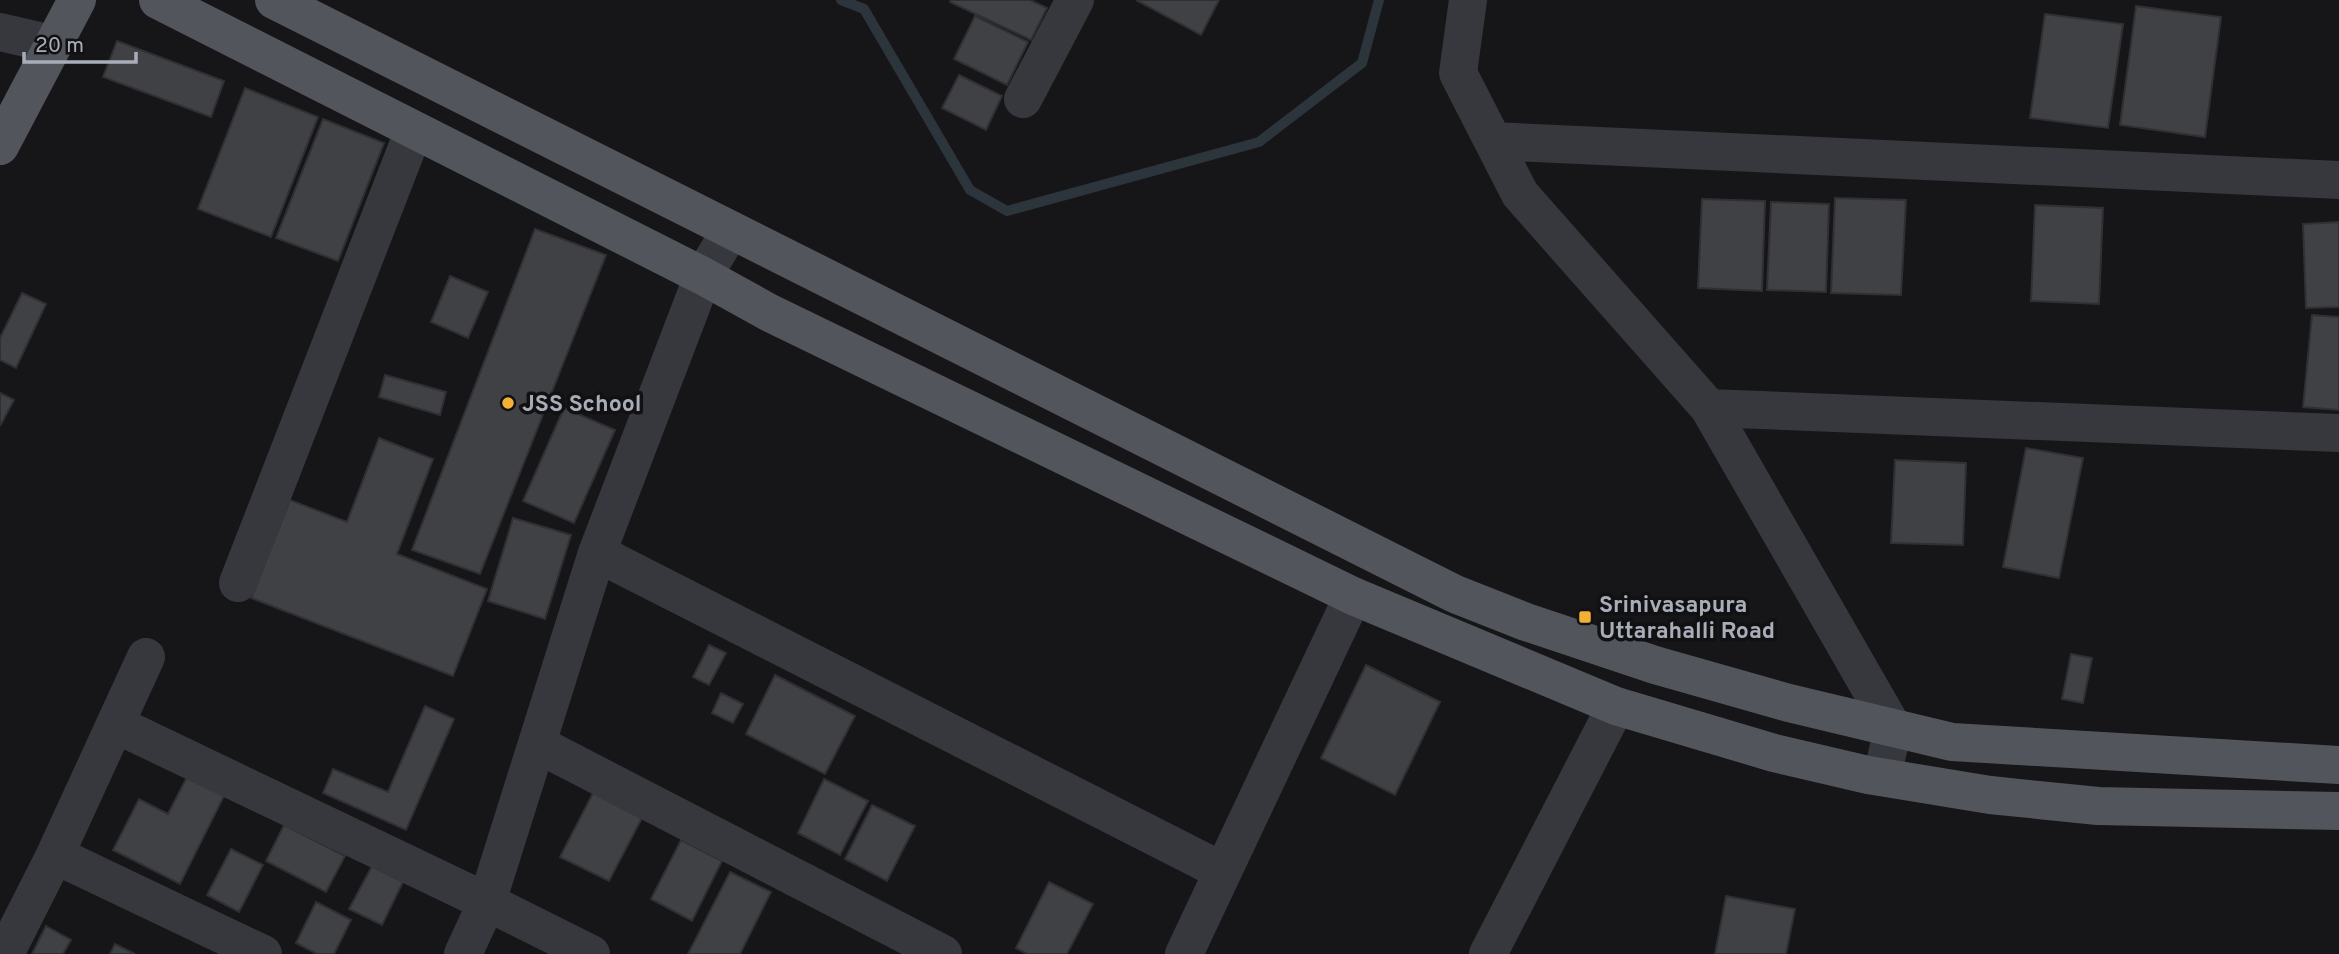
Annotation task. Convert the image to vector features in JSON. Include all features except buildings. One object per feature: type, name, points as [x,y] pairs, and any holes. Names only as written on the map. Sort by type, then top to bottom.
[{"type":"main road","points":[[0,146],[52,44],[78,0]]},
{"type":"main road","points":[[158,0],[703,276],[780,318],[1353,596],[1616,706],[1774,753],[1882,777],[1990,795],[2098,806],[2339,811]]},
{"type":"main road","points":[[274,0],[1455,594],[1539,627],[1655,665],[1788,703],[1952,742],[2339,765]]},
{"type":"street","points":[[1023,99],[1075,0]]},
{"type":"street","points":[[1468,0],[1458,73],[1520,194],[1709,408],[1894,728],[1882,777]]},
{"type":"street","points":[[0,32],[52,44]]},
{"type":"street","points":[[238,583],[414,130]]},
{"type":"street","points":[[1493,141],[2339,180]]},
{"type":"street","points":[[463,954],[487,902],[597,553],[703,276],[731,230]]},
{"type":"street","points":[[1709,408],[2339,433]]},
{"type":"street","points":[[597,553],[1222,871]]},
{"type":"street","points":[[1184,954],[1353,596]]},
{"type":"street","points":[[5,954],[55,855],[146,657]]},
{"type":"street","points":[[1488,954],[1616,706]]},
{"type":"street","points":[[115,724],[591,954]]},
{"type":"street","points":[[537,744],[943,954]]},
{"type":"street","points":[[55,855],[205,942],[263,954]]},
{"type":"waterway","points":[[841,0],[864,9],[970,190],[1007,211],[1259,142],[1362,63],[1379,0]]},
{"type":"place","name":"JSS School","points":[[508,403]]},
{"type":"place","name":"Srinivasapura Uttarahalli Road","points":[[1585,617]]}]
